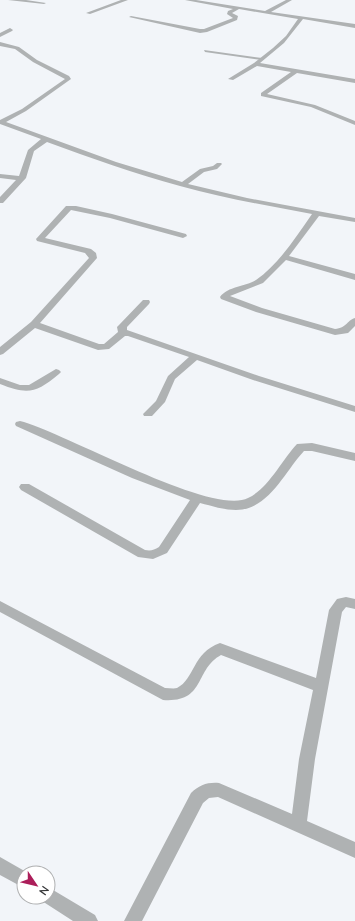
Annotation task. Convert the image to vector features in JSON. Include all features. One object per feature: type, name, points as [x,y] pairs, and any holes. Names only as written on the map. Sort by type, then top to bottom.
[{"type":"street","points":[[10,0],[44,3]]},
{"type":"street","points":[[88,14],[126,0]]},
{"type":"street","points":[[187,0],[301,19],[355,26]]},
{"type":"street","points":[[265,12],[281,6],[290,0]]},
{"type":"street","points":[[131,17],[202,32],[235,20],[236,17],[229,14],[238,8]]},
{"type":"street","points":[[232,79],[256,64],[284,40],[289,35],[293,26],[301,19]]},
{"type":"street","points":[[0,35],[10,30]]},
{"type":"street","points":[[0,44],[17,48],[35,61],[67,77],[68,79],[17,114],[1,122]]},
{"type":"street","points":[[256,64],[355,80]]},
{"type":"street","points":[[296,71],[263,95],[313,106],[355,123]]},
{"type":"street","points":[[1,122],[46,139],[183,185],[270,205],[355,220]]},
{"type":"street","points":[[0,201],[22,178],[26,168],[28,154],[34,147],[46,139]]},
{"type":"street","points":[[183,185],[202,170],[216,168],[219,164]]},
{"type":"street","points":[[0,176],[22,178]]},
{"type":"street","points":[[0,352],[34,324],[92,258],[93,255],[88,251],[40,239],[69,208],[76,208],[112,216],[183,236]]},
{"type":"street","points":[[317,213],[284,258],[258,283],[227,294],[224,297],[259,310],[335,332],[345,331],[355,321]]},
{"type":"street","points":[[284,258],[355,277]]},
{"type":"street","points":[[123,333],[122,327],[146,302]]},
{"type":"street","points":[[34,324],[98,347],[106,347],[123,333],[129,333],[256,378],[355,409]]},
{"type":"street","points":[[148,414],[160,402],[171,378],[195,357]]},
{"type":"street","points":[[0,381],[19,389],[29,389],[38,386],[56,372]]},
{"type":"street","points":[[20,424],[136,475],[197,498],[231,505],[244,506],[254,502],[268,489],[301,447],[312,447],[355,458]]},
{"type":"street","points":[[25,487],[142,554],[150,556],[156,555],[163,550],[197,498]]},
{"type":"street","points":[[298,825],[307,759],[336,610],[342,603],[346,602],[355,604]]},
{"type":"street","points":[[0,606],[163,694],[173,696],[182,693],[189,688],[206,657],[212,651],[220,649],[320,686]]},
{"type":"street","points":[[133,921],[197,798],[203,792],[211,789],[219,790],[355,850]]},
{"type":"street","points":[[0,865],[16,875]]},
{"type":"street","points":[[56,900],[89,921]]},
{"type":"lane","points":[[205,51],[262,59]]}]
